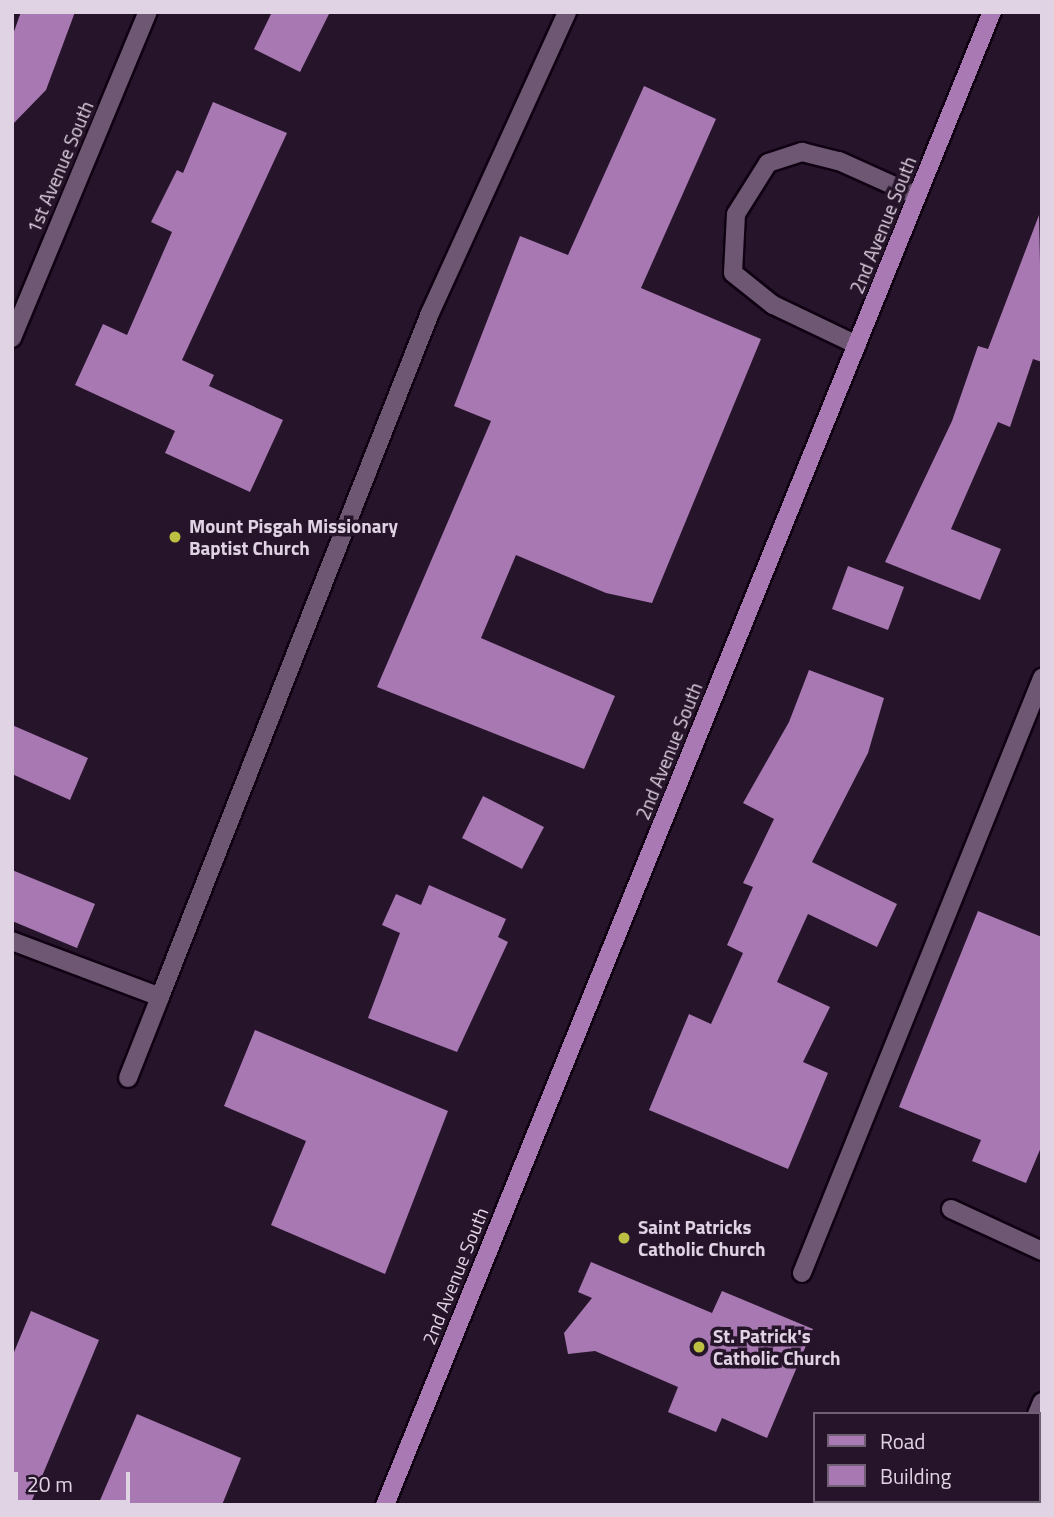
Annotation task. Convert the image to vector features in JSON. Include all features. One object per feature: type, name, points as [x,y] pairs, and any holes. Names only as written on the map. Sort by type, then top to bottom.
[{"type":"main road","name":"2nd Avenue South","points":[[386,1505],[992,12]]},
{"type":"street","name":"1st Avenue South","points":[[12,338],[148,12]]},
{"type":"street","points":[[128,1077],[430,313],[567,12]]},
{"type":"street","points":[[857,345],[773,305],[733,272],[736,214],[768,163],[802,152],[839,161],[917,196]]},
{"type":"street","points":[[802,1273],[1042,678]]},
{"type":"street","points":[[12,941],[160,997]]},
{"type":"street","points":[[951,1209],[1042,1251]]},
{"type":"building","points":[[21,12],[75,12],[46,90],[12,125],[12,37]]},
{"type":"building","points":[[272,12],[330,12],[300,72],[254,49]]},
{"type":"building","points":[[644,86],[716,119],[641,288],[761,339],[652,603],[606,593],[516,555],[481,638],[615,696],[584,769],[377,687],[491,421],[454,406],[520,236],[568,255]]},
{"type":"building","points":[[213,102],[287,133],[182,360],[214,375],[209,386],[283,420],[250,492],[165,453],[175,431],[75,385],[103,324],[127,335],[172,232],[151,222],[177,170],[183,173]]},
{"type":"building","points":[[1039,215],[1042,362],[1033,359],[1010,427],[998,422],[951,529],[1001,549],[980,600],[885,562],[952,421],[978,346],[988,349]]},
{"type":"building","points":[[848,566],[904,587],[888,630],[832,609]]},
{"type":"building","points":[[809,670],[884,698],[868,753],[812,862],[897,904],[877,947],[808,914],[777,982],[830,1007],[803,1062],[828,1073],[788,1169],[649,1110],[689,1014],[711,1024],[743,953],[727,945],[753,887],[743,883],[774,819],[743,803],[789,722]]},
{"type":"building","points":[[12,725],[88,758],[70,800],[12,774]]},
{"type":"building","points":[[483,796],[544,827],[522,869],[462,838]]},
{"type":"building","points":[[12,870],[95,904],[77,948],[12,921]]},
{"type":"building","points":[[429,885],[506,919],[498,937],[508,942],[457,1052],[368,1018],[400,933],[382,925],[396,894],[421,905]]},
{"type":"building","points":[[978,911],[1042,937],[1042,1145],[1026,1183],[972,1161],[981,1140],[899,1107]]},
{"type":"building","points":[[255,1030],[448,1111],[385,1274],[271,1225],[306,1141],[224,1106]]},
{"type":"building","name":"St. Patrick's Catholic Church","points":[[591,1262],[712,1313],[722,1291],[813,1329],[767,1438],[722,1418],[716,1432],[668,1412],[678,1387],[595,1351],[568,1354],[564,1333],[592,1298],[578,1292]]},
{"type":"building","points":[[31,1311],[99,1340],[30,1505],[12,1505],[12,1357]]},
{"type":"building","points":[[137,1414],[241,1458],[222,1505],[98,1505]]},
{"type":"place","name":"Mount Pisgah Missionary Baptist Church","points":[[175,537]]},
{"type":"place","name":"Saint Patricks Catholic Church","points":[[624,1238]]},
{"type":"place","name":"St. Patrick's Catholic Church","points":[[699,1347]]}]
